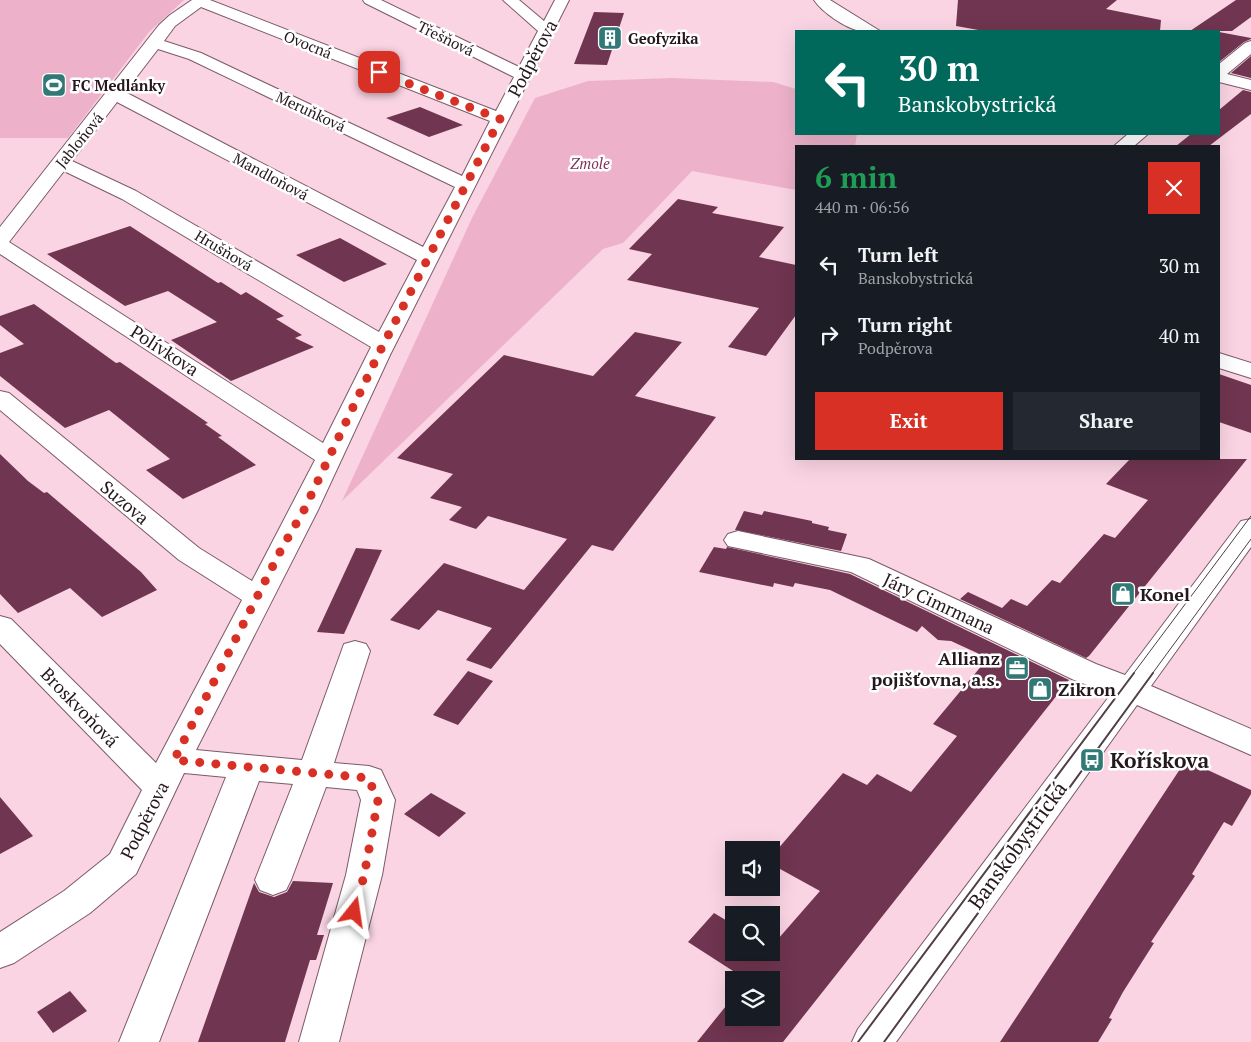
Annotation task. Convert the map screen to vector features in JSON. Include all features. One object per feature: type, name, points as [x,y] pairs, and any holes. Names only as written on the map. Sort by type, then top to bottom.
[{"type":"street","name":"Třešňová","points":[[370,0],[523,75]]},
{"type":"street","points":[[510,0],[546,30]]},
{"type":"street","name":"Podpěrova","points":[[0,952],[77,902],[123,864],[257,597],[304,510],[328,456],[383,344],[562,0]]},
{"type":"street","points":[[820,0],[865,29]]},
{"type":"street","name":"Jabloňová","points":[[0,240],[155,43],[161,32],[179,13],[201,1]]},
{"type":"street","name":"Ovocná","points":[[201,1],[500,119]]},
{"type":"street","points":[[850,30],[865,29]]},
{"type":"street","name":"Meruňková","points":[[155,43],[194,56],[466,185]]},
{"type":"street","points":[[1220,71],[1251,46]]},
{"type":"street","points":[[1220,78],[1251,85]]},
{"type":"street","name":"Mandloňová","points":[[115,94],[428,258]]},
{"type":"street","points":[[1124,145],[1138,135]]},
{"type":"street","name":"Hrušňová","points":[[61,163],[129,194],[383,344]]},
{"type":"street","name":"Polívkova","points":[[0,245],[328,456]]},
{"type":"street","points":[[1220,360],[1251,371]]},
{"type":"street","name":"Suzova","points":[[0,398],[189,554],[257,597]]},
{"type":"street","name":"Banskobystrická","points":[[872,1042],[1251,527]]},
{"type":"street","name":"Járy Cimrmana","points":[[738,540],[859,565],[1085,672],[1132,690],[1251,743]]},
{"type":"street","name":"Broskvoňová","points":[[0,626],[138,767],[168,773]]},
{"type":"street","points":[[272,880],[314,773],[355,651]]},
{"type":"street","points":[[139,1042],[247,768]]},
{"type":"street","points":[[168,773],[247,768],[368,778],[378,800],[364,876],[319,1042]]},
{"type":"green space","name":"FC Medlánky","points":[[0,0],[184,0],[149,32],[68,138],[0,138]]},
{"type":"green space","name":"Zmole","points":[[671,78],[773,82],[795,89],[795,135],[857,135],[855,145],[795,145],[795,190],[692,171],[623,243],[603,249],[342,501],[472,218],[535,98],[588,81]]},
{"type":"building","points":[[958,0],[1117,0],[1106,9],[1161,20],[1160,30],[978,30],[956,26]]},
{"type":"building","points":[[1236,0],[1251,0],[1251,17],[1232,31],[1191,30]]},
{"type":"building","points":[[594,12],[624,13],[607,65],[574,64]]},
{"type":"building","points":[[1220,32],[1251,38],[1220,61]]},
{"type":"building","points":[[1251,56],[1251,78],[1231,73]]},
{"type":"building","points":[[1243,90],[1251,92],[1251,114],[1210,145],[1177,145],[1190,135],[1220,135],[1220,109]]},
{"type":"building","points":[[420,107],[463,125],[429,137],[386,118]]},
{"type":"building","points":[[678,199],[718,207],[712,213],[784,227],[759,257],[795,265],[795,316],[766,356],[728,347],[759,308],[627,280],[652,254],[629,249]]},
{"type":"building","points":[[130,226],[218,283],[221,282],[241,295],[246,292],[284,316],[276,319],[302,335],[295,338],[314,347],[231,381],[171,340],[217,322],[168,291],[125,306],[47,254]]},
{"type":"building","points":[[340,238],[387,264],[344,282],[296,255]]},
{"type":"building","points":[[34,304],[116,363],[120,362],[208,423],[205,424],[222,436],[218,437],[256,465],[183,499],[146,470],[170,459],[109,410],[65,428],[0,376],[0,353],[24,344],[0,325],[0,316]]},
{"type":"building","points":[[635,332],[682,342],[635,396],[716,417],[613,551],[592,545],[491,669],[466,660],[492,628],[438,610],[419,630],[390,620],[444,563],[524,590],[567,539],[488,516],[476,529],[449,520],[462,507],[430,498],[453,474],[397,458],[504,355],[593,376]]},
{"type":"building","points":[[1220,374],[1251,385],[1251,433],[1220,422]]},
{"type":"building","points":[[0,454],[28,481],[44,493],[47,492],[141,572],[157,590],[102,617],[70,588],[18,613],[0,594]]},
{"type":"building","points":[[1247,459],[1086,658],[960,599],[968,592],[1002,608],[1011,599],[1027,606],[1052,580],[1060,583],[1104,534],[1115,538],[1148,500],[1106,484],[1129,460]]},
{"type":"building","points":[[744,511],[762,515],[764,511],[812,521],[812,523],[829,527],[828,530],[847,534],[841,551],[735,530]]},
{"type":"building","points":[[714,547],[726,549],[727,547],[850,574],[1069,680],[783,1042],[697,1042],[725,1007],[725,1026],[780,1026],[780,971],[733,971],[688,942],[714,913],[725,920],[725,961],[780,961],[780,937],[820,891],[780,869],[780,846],[843,773],[867,785],[877,774],[911,792],[957,736],[933,724],[988,658],[951,641],[938,640],[922,626],[917,632],[830,590],[795,583],[793,587],[774,583],[773,587],[699,572]]},
{"type":"building","points":[[356,548],[382,550],[344,634],[317,632]]},
{"type":"building","points":[[468,671],[493,681],[458,725],[433,715]]},
{"type":"building","points":[[1186,760],[1251,790],[1251,794],[1232,826],[1224,822],[1192,874],[1195,876],[1151,942],[1154,943],[1123,992],[1109,1018],[1112,1019],[1098,1042],[1000,1042]]},
{"type":"building","points":[[431,793],[466,813],[439,837],[404,814]]},
{"type":"building","points":[[0,797],[33,836],[0,854]]},
{"type":"building","points":[[293,881],[333,883],[317,935],[324,935],[316,960],[310,960],[285,1042],[198,1042],[254,883],[259,892],[274,897],[287,892]]},
{"type":"building","points":[[70,991],[87,1011],[53,1033],[37,1012]]},
{"type":"tram line","points":[[1133,674],[1251,516]]},
{"type":"tram line","points":[[1152,674],[1251,539]]},
{"type":"tram line","points":[[858,1042],[1134,673]]},
{"type":"tram line","points":[[884,1042],[1153,673]]},
{"type":"place","name":"Geofyzika","points":[[610,38]]},
{"type":"place","name":"FC Medlánky","points":[[54,85]]},
{"type":"place","name":"Konel","points":[[1123,594]]},
{"type":"place","name":"Allianz pojišťovna, a.s.","points":[[1017,668]]},
{"type":"place","name":"Zikron","points":[[1040,689]]},
{"type":"place","name":"Kořískova","points":[[1092,760]]},
{"type":"route","points":[[354,912],[364,876],[378,800],[368,778],[174,760],[282,548],[304,510],[328,456],[378,355],[500,119],[379,72]]}]
